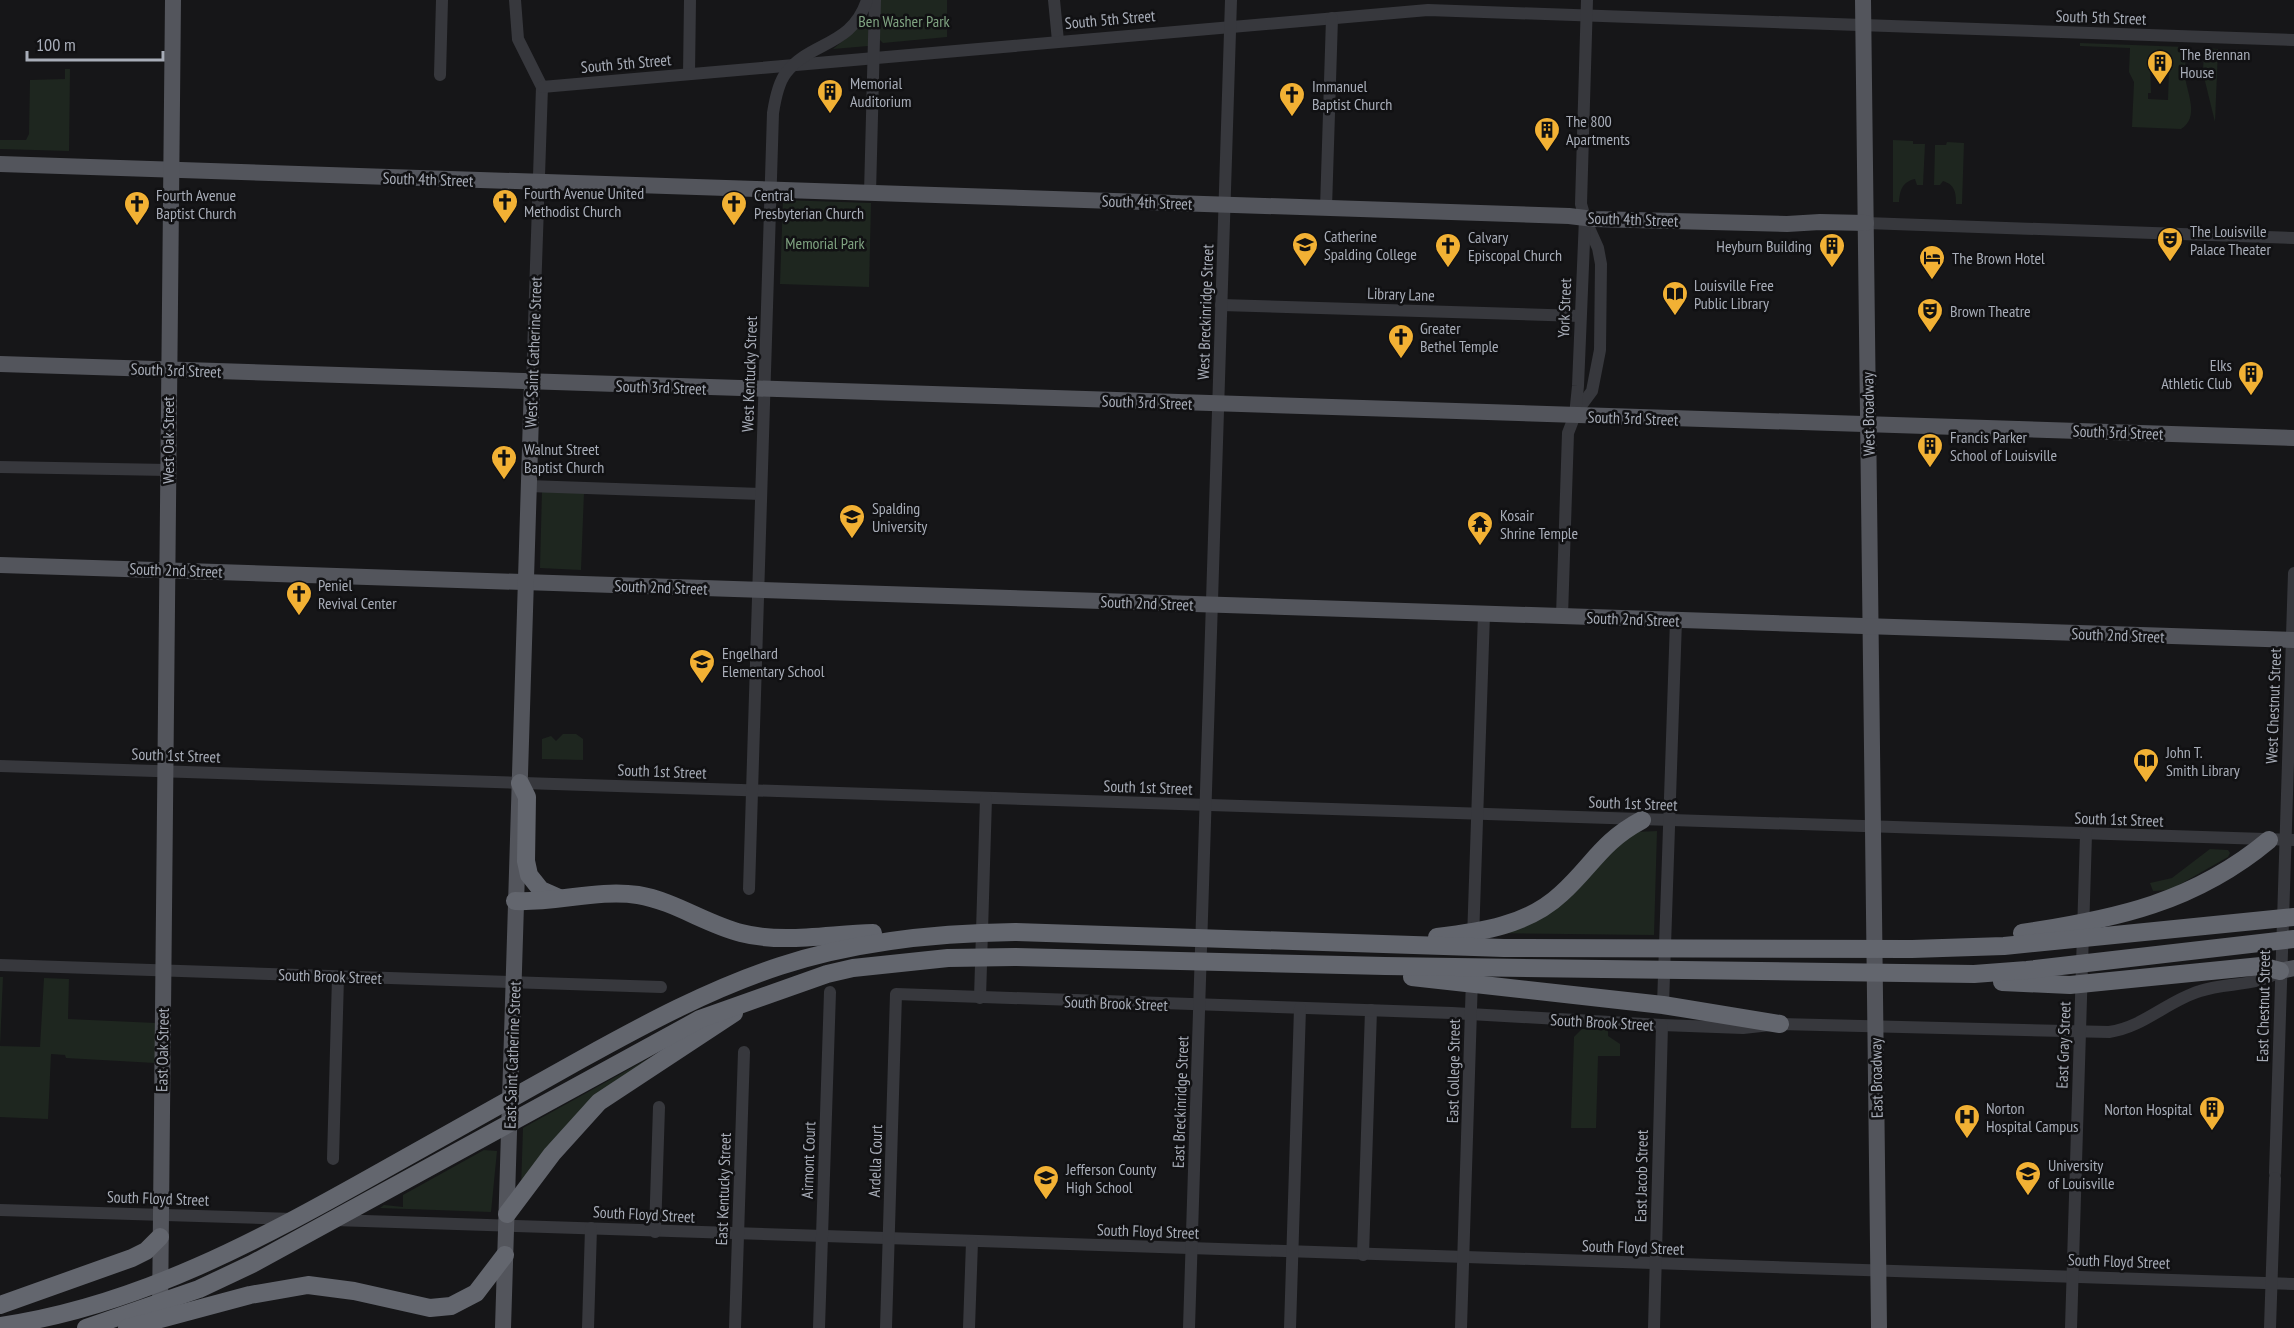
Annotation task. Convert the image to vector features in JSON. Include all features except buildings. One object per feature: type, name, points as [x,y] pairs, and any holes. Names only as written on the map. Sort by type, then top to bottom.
[{"type":"highway","points":[[520,783],[527,797],[526,861],[529,875],[541,890],[559,898]]},
{"type":"highway","points":[[1442,941],[1520,921],[1554,901],[1606,844],[1642,820]]},
{"type":"highway","points":[[1912,949],[2094,921],[2144,909],[2185,893],[2283,840]]},
{"type":"highway","points":[[515,901],[630,894],[669,905],[728,929],[753,936],[848,941],[943,933],[1015,932],[1372,944],[1442,941],[1504,948],[1912,949],[2004,946],[2294,917]]},
{"type":"highway","points":[[1441,973],[1507,967],[1974,974],[2294,939]]},
{"type":"highway","points":[[0,1326],[42,1319],[130,1294],[191,1271],[340,1195],[540,1082],[693,1001],[778,966],[848,941]]},
{"type":"highway","points":[[507,1219],[552,1154],[599,1102],[726,1014],[753,999],[827,974],[853,968],[948,958],[1015,957],[1294,963],[1441,973],[1506,987],[1663,1005],[1780,1024]]},
{"type":"highway","points":[[1893,973],[1999,982],[2070,985],[2261,966],[2287,970]]},
{"type":"highway","points":[[129,1323],[285,1247],[647,1046],[726,1014]]},
{"type":"highway","points":[[0,1305],[132,1258],[146,1251],[160,1237]]},
{"type":"highway","points":[[86,1328],[190,1312],[250,1294],[308,1286],[354,1291],[429,1308],[451,1306],[477,1293],[505,1255]]},
{"type":"main road","name":"West Oak Street","points":[[165,771],[173,0]]},
{"type":"main road","name":"West Broadway","points":[[1863,0],[1874,827]]},
{"type":"main road","name":"South 4th Street","points":[[0,164],[1585,218],[1787,224],[1866,223]]},
{"type":"main road","name":"South 3rd Street","points":[[0,364],[2294,438]]},
{"type":"main road","name":"West Saint Catherine Street","points":[[520,783],[532,382]]},
{"type":"main road","name":"South 2nd Street","points":[[0,565],[2293,640]]},
{"type":"main road","name":"East Oak Street","points":[[160,1328],[165,771]]},
{"type":"main road","name":"East Saint Catherine Street","points":[[503,1328],[520,783]]},
{"type":"main road","name":"East Broadway","points":[[1874,827],[1879,1328]]},
{"type":"street","points":[[440,75],[442,0]]},
{"type":"street","name":"West Saint Catherine Street","points":[[515,0],[518,39],[542,87],[532,382]]},
{"type":"street","points":[[689,74],[690,0]]},
{"type":"street","name":"West Kentucky Street","points":[[752,790],[775,99],[785,74],[796,64],[847,32],[859,18],[867,0]]},
{"type":"street","points":[[870,193],[875,0]]},
{"type":"street","points":[[1054,0],[1058,41]]},
{"type":"street","name":"West Breckinridge Street","points":[[1206,806],[1231,0]]},
{"type":"street","name":"York Street","points":[[1562,616],[1568,433],[1575,415],[1585,218],[1581,204],[1587,0]]},
{"type":"street","name":"South 5th Street","points":[[542,87],[1230,25],[1428,10],[2294,40]]},
{"type":"street","points":[[1326,208],[1332,18]]},
{"type":"street","points":[[1575,415],[1592,391],[1600,350],[1601,264],[1598,248],[1585,218]]},
{"type":"street","name":"South 4th Street","points":[[1866,223],[2294,237]]},
{"type":"street","name":"Library Lane","points":[[1221,305],[1580,316]]},
{"type":"street","points":[[0,466],[168,470]]},
{"type":"street","points":[[528,486],[761,494]]},
{"type":"street","name":"West Chestnut Street","points":[[2283,840],[2294,573]]},
{"type":"street","name":"East College Street","points":[[1461,1328],[1484,614]]},
{"type":"street","points":[[1663,1005],[1676,620]]},
{"type":"street","name":"South 1st Street","points":[[0,766],[2283,840]]},
{"type":"street","points":[[749,889],[752,790]]},
{"type":"street","points":[[980,998],[986,798]]},
{"type":"street","name":"East Breckinridge Street","points":[[1189,1328],[1206,806]]},
{"type":"street","name":"East Gray Street","points":[[2071,1328],[2086,834]]},
{"type":"street","name":"East Chestnut Street","points":[[2270,1328],[2275,1175],[2287,970],[2283,840]]},
{"type":"street","name":"South Brook Street","points":[[0,965],[661,987]]},
{"type":"street","name":"South Brook Street","points":[[896,994],[1470,1014],[1743,1028],[1780,1024],[2080,1032],[2126,1030],[2198,992],[2265,980],[2287,970]]},
{"type":"street","points":[[333,1159],[338,977]]},
{"type":"street","name":"Airmont Court","points":[[819,1328],[830,992]]},
{"type":"street","name":"Ardella Court","points":[[886,1328],[896,994]]},
{"type":"street","points":[[1290,1328],[1300,1008]]},
{"type":"street","points":[[1364,1255],[1371,1011]]},
{"type":"street","name":"East Jacob Street","points":[[1654,1328],[1662,1025]]},
{"type":"street","name":"East Kentucky Street","points":[[735,1328],[744,1052]]},
{"type":"street","points":[[655,1232],[659,1107]]},
{"type":"street","name":"South Floyd Street","points":[[0,1210],[160,1215],[507,1219],[655,1232],[2294,1284]]},
{"type":"street","points":[[588,1328],[591,1228]]},
{"type":"street","points":[[969,1328],[972,1242]]},
{"type":"green space","name":"Ben Washer Park","points":[[880,0],[947,0],[947,37],[883,43],[880,40]]},
{"type":"green space","points":[[862,21],[869,23],[868,46],[833,49],[849,36]]},
{"type":"green space","points":[[2080,43],[2186,47],[2185,76],[2191,105],[2187,124],[2181,129],[2132,127],[2134,82],[2129,72],[2130,48],[2080,46]],"holes":[[[2150,61],[2163,62],[2163,69],[2169,70],[2168,100],[2148,99],[2148,93],[2151,93]]]},
{"type":"green space","points":[[2204,48],[2218,49],[2215,122],[2203,73]]},
{"type":"green space","points":[[65,69],[70,69],[69,151],[0,149],[0,140],[26,140],[29,134],[30,80],[65,79]]},
{"type":"green space","points":[[1893,140],[1925,144],[1923,185],[1917,185],[1915,179],[1904,184],[1899,202],[1893,202]]},
{"type":"green space","points":[[1947,142],[1964,143],[1962,204],[1956,204],[1955,193],[1950,185],[1943,181],[1940,185],[1934,185],[1935,145],[1946,145]]},
{"type":"green space","name":"Memorial Park","points":[[783,200],[871,203],[869,287],[780,284]]},
{"type":"green space","points":[[542,490],[584,492],[581,570],[540,568]]},
{"type":"green space","points":[[563,734],[576,734],[583,739],[583,760],[542,759],[542,739],[551,736],[556,741]]},
{"type":"green space","points":[[1657,831],[1654,935],[1487,933],[1502,931],[1601,854],[1636,832]]},
{"type":"green space","points":[[2210,849],[2228,850],[2230,853],[2228,857],[2170,890],[2153,891],[2150,883],[2172,878]]},
{"type":"green space","points":[[0,977],[3,977],[0,1046]]},
{"type":"green space","points":[[44,978],[69,979],[68,1019],[156,1023],[155,1063],[66,1058],[65,1055],[51,1054],[48,1119],[0,1117],[0,1046],[40,1047]]},
{"type":"green space","points":[[1582,1029],[1608,1030],[1608,1036],[1620,1044],[1620,1056],[1598,1056],[1596,1128],[1571,1128],[1574,1037]]},
{"type":"green space","points":[[653,1056],[618,1080],[521,1188],[523,1128]]},
{"type":"green space","points":[[484,1150],[497,1151],[491,1212],[380,1208],[384,1205],[403,1207],[403,1195]]},
{"type":"place","name":"The Brennan House","points":[[2160,86]]},
{"type":"place","name":"Memorial Auditorium","points":[[830,115]]},
{"type":"place","name":"Immanuel Baptist Church","points":[[1292,118]]},
{"type":"place","name":"The 800 Apartments","points":[[1547,153]]},
{"type":"place","name":"Fourth Avenue United Methodist Church","points":[[505,225]]},
{"type":"place","name":"Fourth Avenue Baptist Church","points":[[137,227]]},
{"type":"place","name":"Central Presbyterian Church","points":[[734,227]]},
{"type":"place","name":"The Louisville Palace Theater","points":[[2170,263]]},
{"type":"place","name":"Catherine Spalding College","points":[[1305,268]]},
{"type":"place","name":"Calvary Episcopal Church","points":[[1448,269]]},
{"type":"place","name":"Heyburn Building","points":[[1832,269]]},
{"type":"place","name":"The Brown Hotel","points":[[1932,281]]},
{"type":"place","name":"Louisville Free Public Library","points":[[1675,317]]},
{"type":"place","name":"Brown Theatre","points":[[1930,334]]},
{"type":"place","name":"Greater Bethel Temple","points":[[1401,360]]},
{"type":"place","name":"Elks Athletic Club","points":[[2251,397]]},
{"type":"place","name":"Francis Parker School of Louisville","points":[[1930,469]]},
{"type":"place","name":"Walnut Street Baptist Church","points":[[504,481]]},
{"type":"place","name":"Spalding University","points":[[852,540]]},
{"type":"place","name":"Kosair Shrine Temple","points":[[1480,547]]},
{"type":"place","name":"Peniel Revival Center","points":[[299,617]]},
{"type":"place","name":"Engelhard Elementary School","points":[[702,685]]},
{"type":"place","name":"John T. Smith Library","points":[[2146,784]]},
{"type":"place","name":"Norton Hospital","points":[[2212,1132]]},
{"type":"place","name":"Norton Hospital Campus","points":[[1967,1140]]},
{"type":"place","name":"University of Louisville","points":[[2028,1197]]},
{"type":"place","name":"Jefferson County High School","points":[[1046,1201]]}]
